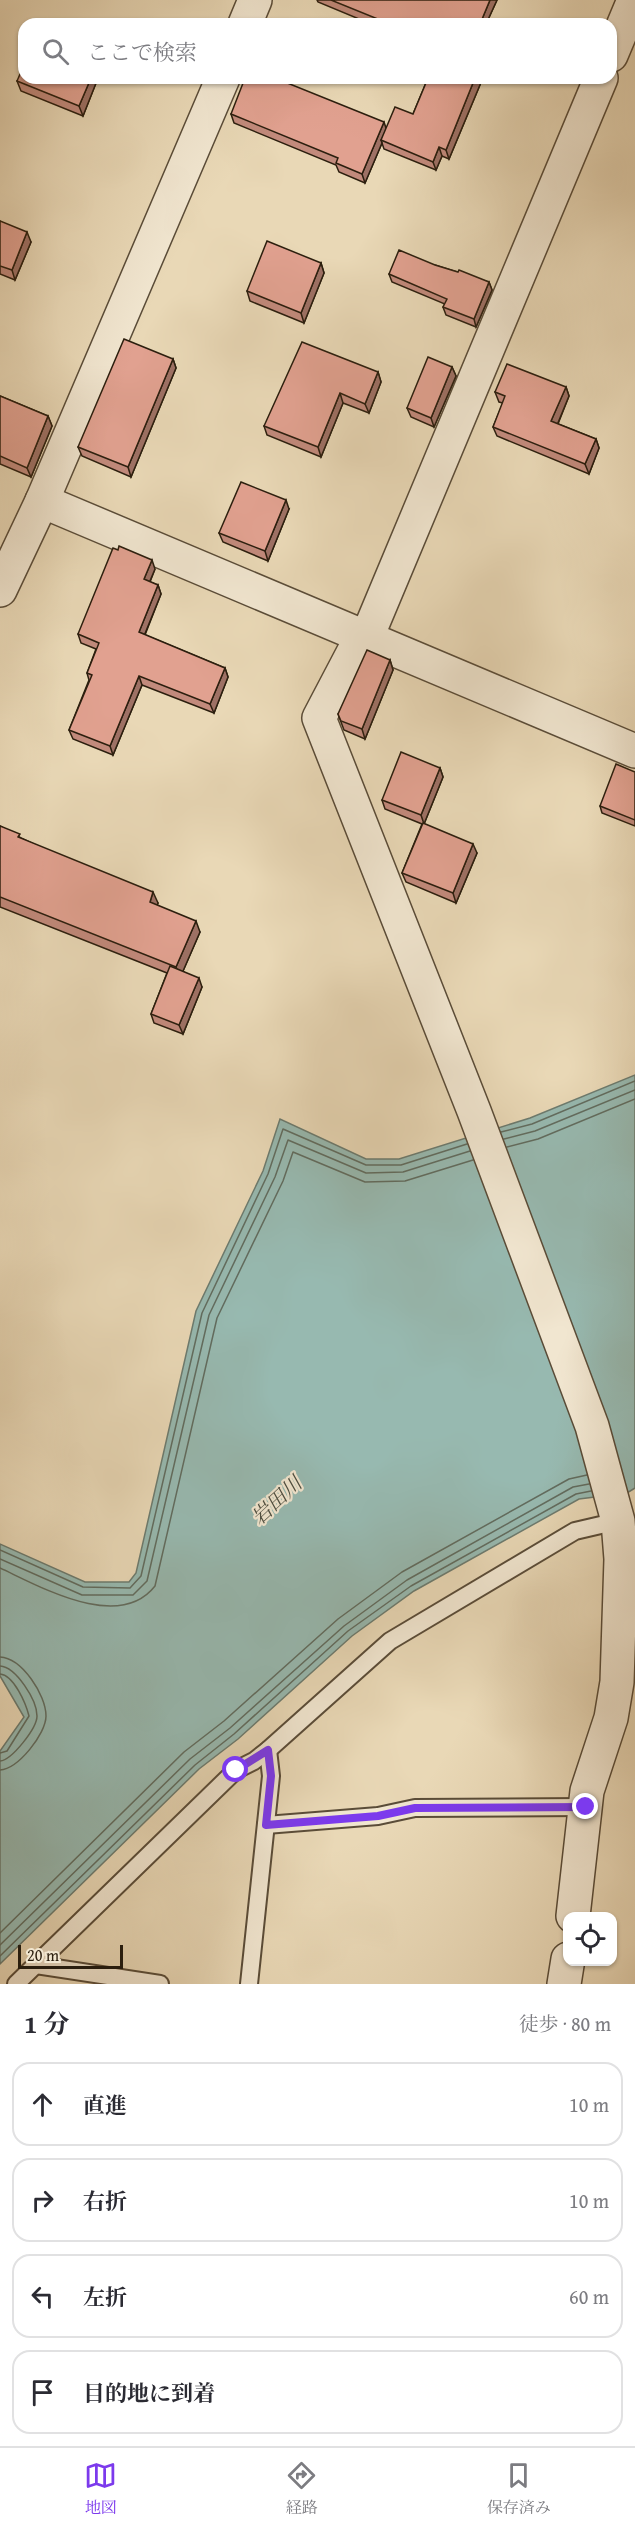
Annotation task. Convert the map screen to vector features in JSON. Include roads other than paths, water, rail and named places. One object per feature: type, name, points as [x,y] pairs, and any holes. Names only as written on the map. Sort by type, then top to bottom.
[{"type":"street","points":[[248,18],[255,0]]},
{"type":"street","points":[[617,41],[634,0]]},
{"type":"street","points":[[0,590],[42,501],[220,84]]},
{"type":"street","points":[[574,1912],[590,1782],[611,1718],[620,1657],[621,1554],[616,1514],[592,1426],[474,1111],[319,718],[362,636],[372,625],[598,84]]},
{"type":"street","points":[[42,501],[635,751]]},
{"type":"street","points":[[564,1984],[566,1966]]},
{"type":"lane","points":[[16,1984],[236,1770],[268,1750],[390,1641],[575,1531],[616,1514]]},
{"type":"lane","points":[[249,1984],[271,1776],[268,1750]]},
{"type":"lane","points":[[266,1825],[378,1816],[415,1808],[586,1807]]},
{"type":"lane","points":[[36,1965],[160,1984]]},
{"type":"water","name":"岩田川","points":[[635,1075],[635,1488],[627,1493],[579,1499],[414,1591],[352,1636],[238,1739],[199,1769],[0,1964],[0,1751],[24,1717],[0,1676],[0,1544],[85,1582],[129,1582],[136,1573],[196,1311],[263,1171],[280,1119],[366,1159],[399,1159],[530,1118]]}]
